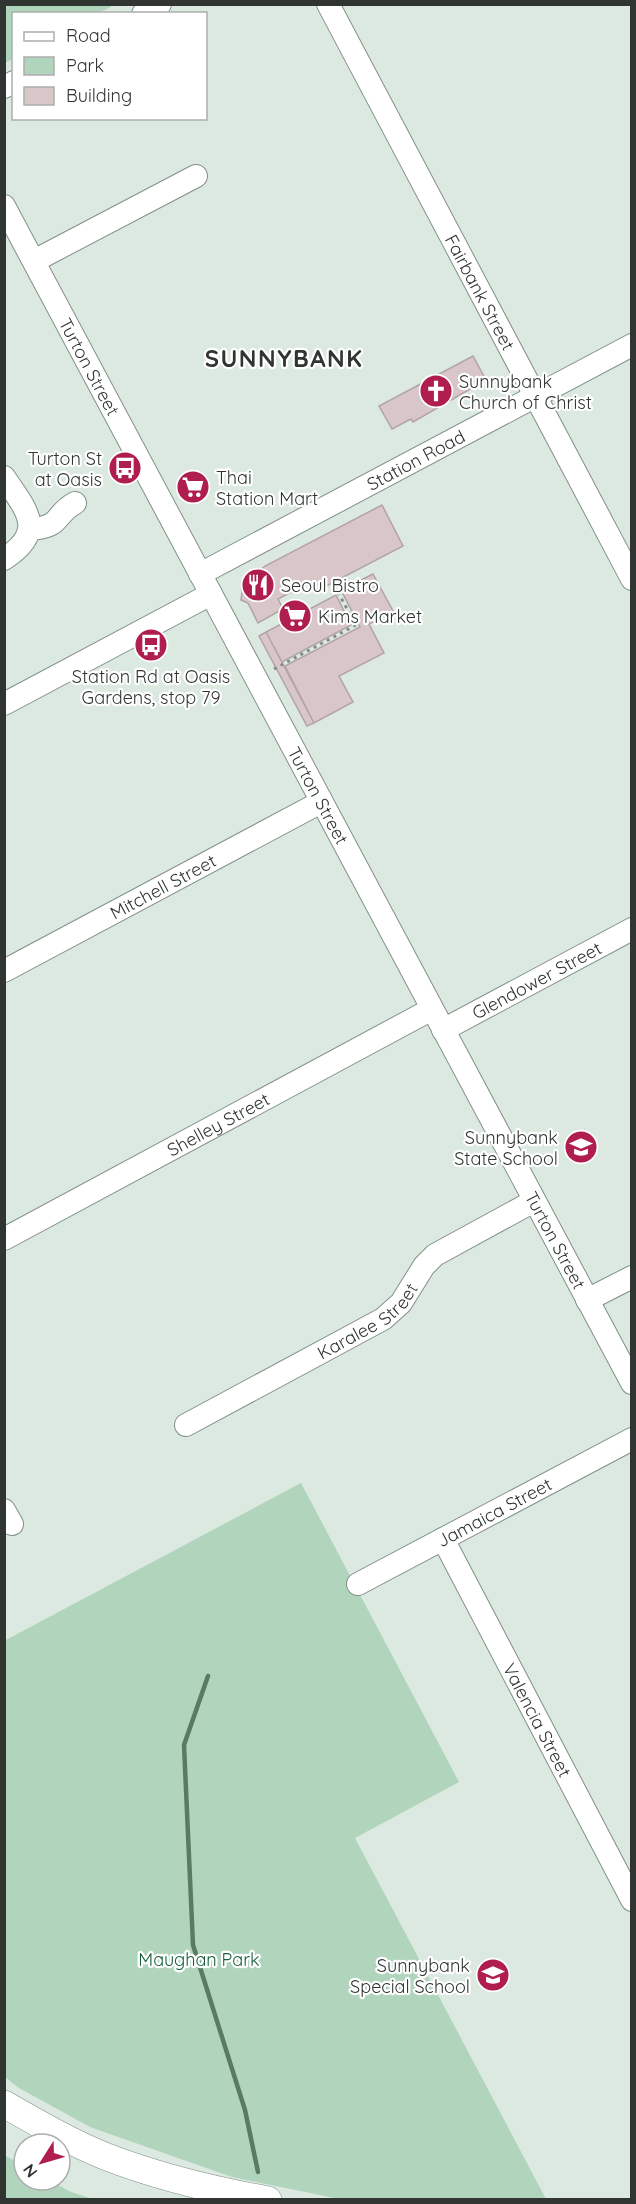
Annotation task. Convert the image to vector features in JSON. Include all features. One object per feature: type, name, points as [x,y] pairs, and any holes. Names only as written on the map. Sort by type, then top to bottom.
[{"type":"main road","points":[[4,2104],[106,2157],[162,2176],[220,2191],[268,2199]]},
{"type":"main road","points":[[4,2124],[19,2132]]},
{"type":"main road","points":[[72,2158],[131,2182],[186,2199]]},
{"type":"street","points":[[146,12],[160,4]]},
{"type":"street","name":"Fairbank Street","points":[[328,4],[632,579]]},
{"type":"street","points":[[34,261],[196,176]]},
{"type":"street","name":"Turton Street","points":[[4,206],[632,1383]]},
{"type":"street","name":"Station Road","points":[[200,574],[632,345]]},
{"type":"street","points":[[4,477],[23,505],[30,521],[30,535],[20,549],[4,559]]},
{"type":"street","points":[[30,529],[57,524],[65,508],[75,503]]},
{"type":"street","points":[[4,704],[211,594]]},
{"type":"street","name":"Mitchell Street","points":[[4,971],[321,802]]},
{"type":"street","name":"Glendower Street","points":[[444,1030],[632,929]]},
{"type":"street","name":"Shelley Street","points":[[4,1239],[432,1009]]},
{"type":"street","name":"Karalee Street","points":[[186,1425],[383,1319],[401,1303],[424,1266],[435,1255],[534,1201]]},
{"type":"street","points":[[587,1300],[632,1277]]},
{"type":"street","name":"Jamaica Street","points":[[358,1584],[632,1439]]},
{"type":"street","name":"Valencia Street","points":[[443,1539],[632,1900]]},
{"type":"path","points":[[274,669],[356,625],[335,587]]},
{"type":"green space","points":[[5,5],[110,5],[111,7],[100,12],[12,12],[12,60],[5,63]]},
{"type":"green space","name":"Maughan Park","points":[[301,1483],[459,1782],[355,1838],[546,2199],[339,2199],[232,2177],[90,2127],[19,2088],[5,2077],[4,1641]]},
{"type":"green space","points":[[4,2155],[12,2159],[12,2192],[71,2192],[93,2199],[5,2199]]},
{"type":"building","name":"Sunnybank Church of Christ","points":[[473,356],[486,380],[413,422],[411,419],[392,429],[379,406]]},
{"type":"building","points":[[382,505],[403,546],[315,592],[310,582],[278,599],[283,609],[258,623],[248,603],[241,600],[243,585],[265,566]]},
{"type":"building","points":[[373,574],[393,611],[369,624],[384,653],[339,676],[353,702],[314,723],[285,666],[360,627],[341,590]]},
{"type":"building","points":[[336,595],[351,625],[282,662],[266,632]]},
{"type":"building","points":[[266,632],[314,723],[307,726],[259,636]]},
{"type":"waterway","points":[[208,1676],[184,1745],[193,1945],[245,2110],[258,2172]]},
{"type":"place","name":"Sunnybank Church of Christ","points":[[436,391]]},
{"type":"place","name":"Turton St at Oasis","points":[[125,468]]},
{"type":"place","name":"Thai Station Mart","points":[[193,487]]},
{"type":"place","name":"Seoul Bistro","points":[[258,585]]},
{"type":"place","name":"Kims Market","points":[[295,616]]},
{"type":"place","name":"Station Rd at Oasis Gardens, stop 79","points":[[151,645]]},
{"type":"place","name":"Sunnybank State School","points":[[581,1147]]},
{"type":"place","name":"Sunnybank Special School","points":[[493,1975]]},
{"type":"district","name":"SUNNYBANK","points":[[284,358]]}]
